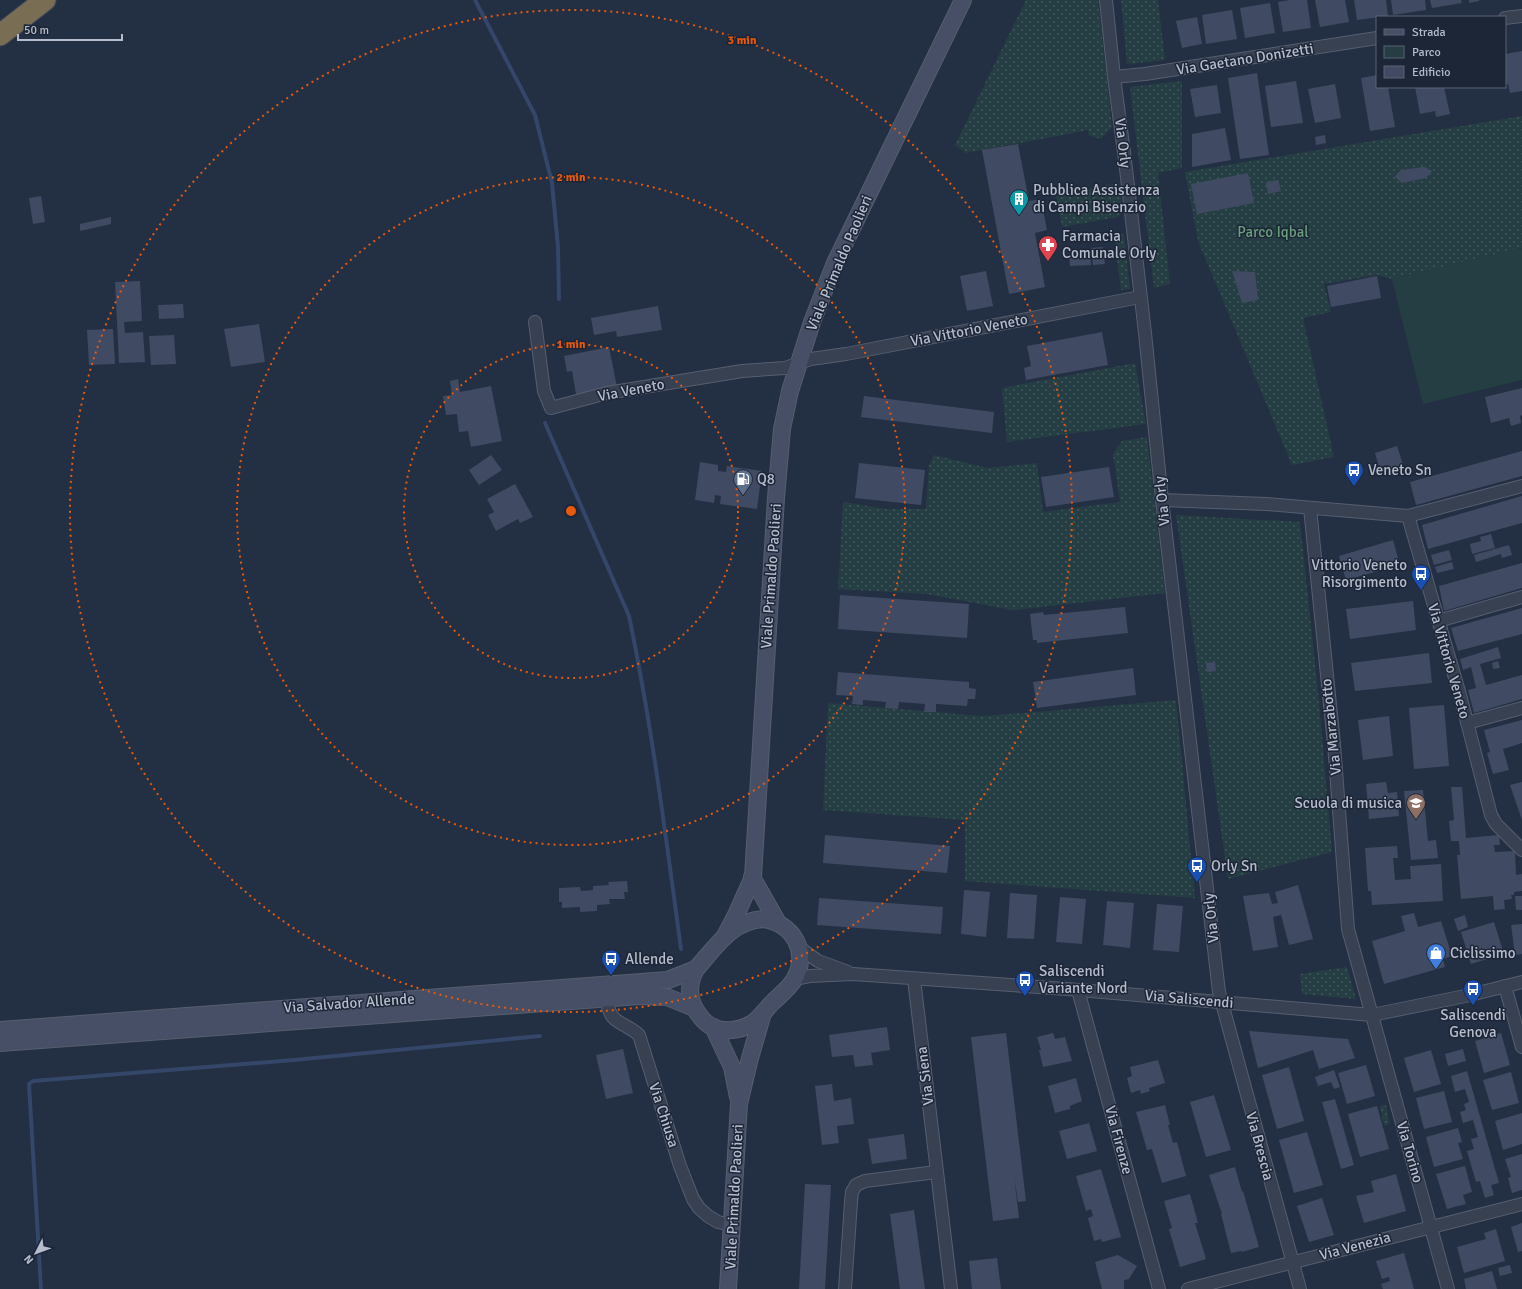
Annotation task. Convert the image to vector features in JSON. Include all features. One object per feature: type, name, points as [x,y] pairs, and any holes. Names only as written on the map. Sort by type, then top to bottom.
[{"type":"highway","points":[[0,35],[45,0]]},
{"type":"main road","name":"Viale Primaldo Paolieri","points":[[725,936],[736,915],[752,877],[773,537],[782,429],[790,391],[812,322],[835,263],[963,0]]},
{"type":"main road","points":[[752,877],[778,923],[792,936],[800,948]]},
{"type":"main road","name":"Viale Primaldo Paolieri","points":[[739,1104],[732,1067],[713,1028],[702,1019],[694,1008],[690,989],[692,977],[696,969],[733,929],[746,922],[762,919],[778,923]]},
{"type":"main road","name":"Viale Primaldo Paolieri","points":[[713,1028],[727,1030],[742,1027],[752,1023],[763,1013],[794,979],[799,967],[800,948]]},
{"type":"main road","name":"Via Salvador Allende","points":[[0,1030],[668,980],[696,969]]},
{"type":"main road","name":"Via Salvador Allende","points":[[0,1044],[639,996],[667,997],[694,1008]]},
{"type":"main road","name":"Viale Primaldo Paolieri","points":[[728,1289],[739,1104],[763,1013]]},
{"type":"street","name":"Via Orly","points":[[1106,0],[1162,500],[1221,1002]]},
{"type":"street","points":[[1506,18],[1522,16]]},
{"type":"street","name":"Via Gaetano Donizetti","points":[[1114,77],[1145,74],[1376,38]]},
{"type":"street","name":"Via Vittorio Veneto","points":[[798,364],[811,359],[846,354],[1140,297]]},
{"type":"street","name":"Via Veneto","points":[[535,322],[544,391],[550,408],[607,393],[742,371],[785,368],[798,364]]},
{"type":"street","points":[[1162,500],[1266,504],[1408,516],[1522,486]]},
{"type":"street","name":"Via Marzabotto","points":[[1310,508],[1334,744],[1348,929],[1372,1015]]},
{"type":"street","name":"Via Vittorio Veneto","points":[[1408,516],[1460,695],[1493,820],[1521,848]]},
{"type":"street","points":[[1438,621],[1522,597]]},
{"type":"street","points":[[1467,723],[1522,708]]},
{"type":"street","name":"Via Saliscendi","points":[[800,948],[818,961],[853,974]]},
{"type":"street","name":"Via Saliscendi","points":[[794,979],[810,976],[853,974],[1078,990],[1372,1015],[1470,995],[1522,982]]},
{"type":"street","name":"Via Siena","points":[[914,979],[951,1289]]},
{"type":"street","points":[[1505,986],[1522,1047]]},
{"type":"street","name":"Via Firenze","points":[[1078,990],[1159,1289]]},
{"type":"street","name":"Via Chiusa","points":[[606,998],[609,1012],[613,1018],[639,1035],[680,1166],[693,1199],[699,1208],[708,1216],[718,1222],[732,1225]]},
{"type":"street","name":"Via Brescia","points":[[1221,1002],[1300,1289]]},
{"type":"street","name":"Via Torino","points":[[1372,1015],[1448,1289]]},
{"type":"street","points":[[845,1289],[852,1192],[856,1185],[865,1181],[936,1172]]},
{"type":"street","name":"Via Venezia","points":[[1188,1289],[1411,1231],[1522,1204]]},
{"type":"green space","points":[[1026,0],[1098,0],[1112,127],[1101,139],[1088,135],[1089,130],[966,153],[955,145]]},
{"type":"green space","points":[[1121,0],[1158,0],[1165,60],[1127,64]]},
{"type":"green space","points":[[1182,81],[1182,168],[1158,173],[1170,284],[1154,288],[1130,87]]},
{"type":"green space","name":"Parco Iqbal","points":[[1522,116],[1522,248],[1392,279],[1377,275],[1324,284],[1331,312],[1303,318],[1334,457],[1292,465],[1198,241],[1185,172]]},
{"type":"green space","points":[[1119,183],[1123,212],[1118,217],[1062,227],[1056,195]]},
{"type":"green space","points":[[1124,234],[1130,289],[1121,290],[1114,235]]},
{"type":"green space","points":[[1522,248],[1522,380],[1423,404],[1392,279]]},
{"type":"green space","points":[[1135,363],[1146,424],[1007,442],[1002,388]]},
{"type":"green space","points":[[1147,437],[1165,593],[1013,610],[926,594],[838,589],[843,502],[887,509],[926,509],[929,465],[934,455],[988,468],[1037,463],[1043,512],[1120,502],[1113,454],[1122,441]]},
{"type":"green space","points":[[1176,515],[1300,522],[1319,701],[1332,852],[1228,879]]},
{"type":"green space","points":[[1176,700],[1195,898],[965,881],[965,820],[823,810],[828,703],[981,716]]},
{"type":"green space","points":[[1347,967],[1356,999],[1302,994],[1300,974]]},
{"type":"green space","points":[[1386,1105],[1390,1124],[1384,1126],[1380,1106]]},
{"type":"building","points":[[1307,0],[1311,28],[1283,32],[1278,2]]},
{"type":"building","points":[[1315,0],[1345,0],[1349,22],[1320,27]]},
{"type":"building","points":[[1354,0],[1386,0],[1388,16],[1376,16],[1376,18],[1357,20]]},
{"type":"building","points":[[1391,0],[1425,0],[1426,10],[1393,15]]},
{"type":"building","points":[[1430,0],[1461,0],[1462,3],[1432,8]]},
{"type":"building","points":[[1469,0],[1479,0],[1479,1],[1469,3]]},
{"type":"building","points":[[1270,3],[1275,33],[1245,38],[1240,8]]},
{"type":"building","points":[[1232,10],[1237,39],[1206,44],[1202,15]]},
{"type":"building","points":[[1197,17],[1202,44],[1182,48],[1176,21]]},
{"type":"building","points":[[1522,51],[1522,91],[1510,93],[1508,84],[1506,84],[1506,54]]},
{"type":"building","points":[[1257,73],[1269,155],[1240,159],[1228,78]]},
{"type":"building","points":[[1376,75],[1376,88],[1388,88],[1395,127],[1370,131],[1361,78]]},
{"type":"building","points":[[1296,81],[1303,123],[1271,127],[1265,86]]},
{"type":"building","points":[[1335,84],[1341,118],[1315,123],[1308,89]]},
{"type":"building","points":[[1217,85],[1221,113],[1195,117],[1190,89]]},
{"type":"building","points":[[1415,88],[1444,88],[1450,114],[1436,117],[1435,111],[1420,114]]},
{"type":"building","points":[[1225,128],[1231,160],[1192,167],[1192,134]]},
{"type":"building","points":[[1325,135],[1326,143],[1316,145],[1315,137]]},
{"type":"building","name":"Pubblica Assistenza di Campi Bisenzio","points":[[1018,144],[1029,201],[1041,199],[1047,230],[1035,233],[1045,287],[1009,294],[982,150]]},
{"type":"building","points":[[1424,167],[1432,171],[1426,178],[1402,183],[1395,177],[1401,170]]},
{"type":"building","points":[[1248,173],[1254,203],[1197,214],[1191,184]]},
{"type":"building","points":[[1278,180],[1281,191],[1268,194],[1266,182]]},
{"type":"building","points":[[41,196],[45,222],[33,224],[29,198]]},
{"type":"building","points":[[111,217],[111,224],[80,231],[80,224]]},
{"type":"building","points":[[1103,247],[1105,264],[1093,265],[1091,248]]},
{"type":"building","points":[[1090,254],[1091,265],[1070,266],[1069,256]]},
{"type":"building","points":[[986,271],[993,306],[967,311],[960,276]]},
{"type":"building","points":[[1232,271],[1255,272],[1258,300],[1242,303]]},
{"type":"building","points":[[1377,276],[1381,298],[1331,307],[1327,286]]},
{"type":"building","points":[[140,281],[142,321],[124,322],[125,333],[143,332],[145,362],[119,363],[115,282]]},
{"type":"building","points":[[183,304],[184,318],[159,319],[158,305]]},
{"type":"building","points":[[658,306],[662,330],[617,337],[616,331],[594,335],[591,318]]},
{"type":"building","points":[[259,324],[265,362],[231,367],[224,329]]},
{"type":"building","points":[[113,329],[115,364],[89,365],[87,330]]},
{"type":"building","points":[[1102,332],[1108,365],[1026,380],[1024,368],[1031,366],[1027,346]]},
{"type":"building","points":[[174,335],[176,364],[151,365],[149,336]]},
{"type":"building","points":[[609,347],[617,387],[576,394],[572,371],[567,372],[564,356]]},
{"type":"building","points":[[458,379],[460,392],[491,386],[502,441],[471,447],[468,431],[459,432],[457,414],[446,415],[443,396],[452,395],[450,381]]},
{"type":"building","points":[[1522,388],[1521,423],[1511,426],[1509,418],[1491,423],[1485,397]]},
{"type":"building","points":[[864,396],[994,412],[992,433],[861,417]]},
{"type":"building","points":[[1397,446],[1405,471],[1392,476],[1388,465],[1379,467],[1375,453]]},
{"type":"building","points":[[1522,451],[1522,476],[1416,505],[1410,482]]},
{"type":"building","points":[[491,455],[502,470],[479,485],[469,470]]},
{"type":"building","points":[[700,462],[718,465],[718,471],[726,472],[727,466],[762,471],[757,509],[720,504],[721,496],[715,495],[714,503],[695,500]]},
{"type":"building","points":[[859,463],[925,470],[921,505],[855,498]]},
{"type":"building","points":[[1109,467],[1114,497],[1046,507],[1041,477]]},
{"type":"building","points":[[515,484],[533,517],[520,523],[518,519],[496,531],[488,515],[494,512],[487,499]]},
{"type":"building","points":[[1522,496],[1522,523],[1428,549],[1422,525]]},
{"type":"building","points":[[1491,534],[1495,548],[1472,554],[1470,544],[1481,541],[1480,537]]},
{"type":"building","points":[[1393,540],[1400,565],[1346,580],[1339,556]]},
{"type":"building","points":[[1509,545],[1512,555],[1502,558],[1501,554],[1476,562],[1474,555]]},
{"type":"building","points":[[1449,550],[1452,560],[1434,565],[1431,555]]},
{"type":"building","points":[[1452,562],[1454,569],[1437,573],[1435,567]]},
{"type":"building","points":[[1522,563],[1522,588],[1444,611],[1439,586]]},
{"type":"building","points":[[840,595],[969,604],[967,638],[838,629]]},
{"type":"building","points":[[1413,601],[1416,630],[1350,639],[1346,609]]},
{"type":"building","points":[[1125,607],[1128,633],[1037,643],[1037,640],[1033,640],[1030,614],[1043,612],[1044,615]]},
{"type":"building","points":[[1522,608],[1522,634],[1458,651],[1451,628]]},
{"type":"building","points":[[1498,647],[1501,658],[1480,664],[1486,685],[1522,675],[1522,699],[1474,713],[1468,690],[1476,688],[1471,667],[1463,670],[1460,659]]},
{"type":"building","points":[[1429,653],[1432,683],[1355,691],[1351,663]]},
{"type":"building","points":[[1498,661],[1500,668],[1493,669],[1492,663]]},
{"type":"building","points":[[1215,662],[1216,671],[1207,672],[1206,663]]},
{"type":"building","points":[[1133,668],[1136,695],[1037,708],[1033,682]]},
{"type":"building","points":[[838,672],[969,682],[969,688],[976,689],[975,699],[968,699],[967,706],[936,704],[936,712],[924,712],[925,704],[899,702],[898,709],[885,708],[886,702],[863,700],[863,705],[852,704],[853,696],[836,695]]},
{"type":"building","points":[[1444,705],[1449,766],[1414,769],[1409,708]]},
{"type":"building","points":[[1389,716],[1393,756],[1363,760],[1358,720]]},
{"type":"building","points":[[1522,720],[1522,743],[1503,749],[1509,770],[1493,774],[1487,753],[1490,752],[1484,730]]},
{"type":"building","points":[[1386,782],[1388,793],[1397,792],[1399,816],[1369,819],[1366,784]]},
{"type":"building","points":[[1522,782],[1522,820],[1510,785]]},
{"type":"building","points":[[1451,787],[1462,787],[1466,838],[1499,835],[1500,845],[1494,845],[1495,852],[1515,851],[1516,875],[1522,874],[1522,891],[1514,892],[1514,895],[1511,895],[1512,899],[1504,900],[1505,909],[1494,910],[1493,896],[1461,899],[1457,855],[1460,855],[1459,841],[1451,841],[1449,821],[1454,820]]},
{"type":"building","points":[[1423,790],[1428,841],[1436,840],[1438,858],[1411,860],[1404,791]]},
{"type":"building","points":[[825,835],[950,846],[947,873],[823,863]]},
{"type":"building","points":[[1397,846],[1398,858],[1393,858],[1395,880],[1411,879],[1410,866],[1441,864],[1443,901],[1372,905],[1371,891],[1368,891],[1365,848]]},
{"type":"building","points":[[627,881],[628,892],[624,892],[625,899],[609,899],[610,904],[597,905],[597,911],[580,912],[580,907],[562,908],[562,902],[559,902],[559,888],[580,887],[581,891],[593,890],[593,886],[609,885],[608,882]]},
{"type":"building","points":[[1298,885],[1313,939],[1289,945],[1281,915],[1273,917],[1278,947],[1253,951],[1243,896],[1269,893],[1272,904],[1278,903],[1275,892]]},
{"type":"building","points":[[964,890],[990,892],[986,937],[961,934]]},
{"type":"building","points":[[1010,893],[1037,895],[1034,939],[1007,938]]},
{"type":"building","points":[[1515,896],[1522,896],[1522,910],[1516,910]]},
{"type":"building","points":[[1060,897],[1086,899],[1082,944],[1056,942]]},
{"type":"building","points":[[819,898],[943,907],[941,934],[817,925]]},
{"type":"building","points":[[1107,901],[1134,903],[1130,948],[1103,945]]},
{"type":"building","points":[[1157,904],[1183,906],[1179,952],[1153,950]]},
{"type":"building","points":[[1414,913],[1418,927],[1441,921],[1452,956],[1443,959],[1445,967],[1384,984],[1372,941],[1405,931],[1401,916]]},
{"type":"building","points":[[1465,915],[1468,927],[1458,931],[1454,919]]},
{"type":"building","points":[[1494,922],[1504,954],[1471,964],[1461,932]]},
{"type":"building","points":[[1522,924],[1522,954],[1515,955],[1511,925]]},
{"type":"building","points":[[887,1027],[890,1050],[871,1053],[873,1065],[855,1067],[853,1055],[832,1057],[829,1035]]},
{"type":"building","points":[[1249,1031],[1348,1039],[1355,1058],[1319,1069],[1313,1050],[1258,1068]]},
{"type":"building","points":[[1006,1033],[1026,1201],[1018,1202],[1014,1175],[1019,1218],[993,1221],[971,1037]]},
{"type":"building","points":[[1053,1033],[1055,1039],[1065,1037],[1072,1061],[1043,1067],[1039,1050],[1041,1050],[1037,1037]]},
{"type":"building","points":[[1501,1033],[1510,1065],[1484,1073],[1475,1041]]},
{"type":"building","points":[[623,1049],[633,1093],[606,1099],[596,1055]]},
{"type":"building","points":[[1463,1049],[1466,1061],[1448,1066],[1445,1054]]},
{"type":"building","points":[[1431,1050],[1441,1084],[1414,1092],[1404,1058]]},
{"type":"building","points":[[1158,1060],[1165,1083],[1149,1088],[1150,1091],[1141,1094],[1140,1090],[1131,1093],[1127,1078],[1132,1076],[1130,1067]]},
{"type":"building","points":[[1366,1065],[1375,1096],[1347,1104],[1338,1073]]},
{"type":"building","points":[[1289,1067],[1304,1121],[1277,1129],[1262,1075]]},
{"type":"building","points":[[1334,1070],[1340,1087],[1334,1089],[1331,1082],[1318,1086],[1315,1077]]},
{"type":"building","points":[[1467,1071],[1499,1183],[1491,1185],[1494,1195],[1485,1198],[1480,1181],[1476,1182],[1467,1151],[1474,1149],[1471,1139],[1478,1137],[1473,1120],[1463,1123],[1460,1112],[1466,1110],[1464,1104],[1469,1102],[1465,1089],[1455,1092],[1451,1076]]},
{"type":"building","points":[[1511,1072],[1519,1103],[1492,1110],[1483,1080]]},
{"type":"building","points":[[1076,1078],[1082,1101],[1070,1106],[1070,1109],[1055,1113],[1048,1086]]},
{"type":"building","points":[[832,1084],[834,1101],[851,1098],[854,1124],[837,1126],[839,1143],[822,1145],[815,1086]]},
{"type":"building","points":[[1444,1091],[1452,1122],[1424,1129],[1416,1098]]},
{"type":"building","points":[[1214,1095],[1231,1150],[1206,1157],[1190,1102]]},
{"type":"building","points":[[1335,1099],[1354,1165],[1341,1169],[1322,1102]]},
{"type":"building","points":[[1165,1105],[1173,1143],[1177,1142],[1186,1176],[1162,1183],[1152,1149],[1147,1150],[1136,1112]]},
{"type":"building","points":[[1377,1106],[1389,1149],[1360,1157],[1348,1114]]},
{"type":"building","points":[[1522,1113],[1522,1144],[1503,1150],[1495,1121]]},
{"type":"building","points":[[1089,1123],[1097,1151],[1067,1159],[1059,1131]]},
{"type":"building","points":[[1458,1128],[1462,1142],[1458,1143],[1463,1159],[1434,1167],[1426,1137]]},
{"type":"building","points":[[1307,1132],[1323,1185],[1294,1193],[1279,1140]]},
{"type":"building","points":[[904,1134],[907,1159],[872,1164],[868,1139]]},
{"type":"building","points":[[1522,1154],[1522,1190],[1512,1193],[1508,1178],[1511,1177],[1505,1159]]},
{"type":"building","points":[[1465,1166],[1472,1192],[1463,1195],[1466,1204],[1447,1209],[1436,1174]]},
{"type":"building","points":[[1235,1167],[1259,1247],[1242,1252],[1231,1253],[1222,1214],[1209,1175]]},
{"type":"building","points":[[1101,1169],[1121,1237],[1102,1242],[1101,1239],[1094,1241],[1088,1218],[1093,1216],[1091,1209],[1086,1211],[1076,1176]]},
{"type":"building","points":[[1396,1174],[1406,1211],[1364,1223],[1356,1196],[1374,1192],[1371,1181]]},
{"type":"building","points":[[805,1184],[831,1185],[825,1289],[799,1289]]},
{"type":"building","points":[[1190,1194],[1198,1223],[1195,1223],[1206,1259],[1180,1267],[1169,1229],[1172,1228],[1164,1201]]},
{"type":"building","points":[[1322,1198],[1334,1235],[1309,1242],[1297,1206]]},
{"type":"building","points":[[914,1210],[925,1289],[900,1289],[890,1214]]},
{"type":"building","points":[[1522,1223],[1522,1251],[1518,1252],[1511,1227]]},
{"type":"building","points":[[1496,1229],[1505,1261],[1464,1273],[1457,1247],[1486,1239],[1484,1233]]},
{"type":"building","points":[[1404,1253],[1414,1289],[1383,1289],[1381,1284],[1390,1281],[1389,1277],[1382,1279],[1376,1261]]},
{"type":"building","points":[[1118,1255],[1137,1266],[1129,1279],[1124,1280],[1124,1289],[1102,1289],[1095,1262]]},
{"type":"building","points":[[997,1258],[1001,1289],[972,1289],[969,1261]]},
{"type":"building","points":[[1510,1265],[1512,1273],[1500,1276],[1498,1268]]},
{"type":"building","points":[[1492,1271],[1497,1289],[1466,1289],[1464,1279]]},
{"type":"waterway","points":[[475,0],[535,115],[552,183],[558,247],[559,299]]},
{"type":"waterway","points":[[545,423],[629,616],[652,740],[681,949]]},
{"type":"waterway","points":[[41,1289],[29,1084],[33,1081],[294,1060],[540,1036]]},
{"type":"place","name":"Pubblica Assistenza di Campi Bisenzio","points":[[1019,216]]},
{"type":"place","name":"Farmacia Comunale Orly","points":[[1048,262]]},
{"type":"place","name":"Veneto Sn","points":[[1354,487]]},
{"type":"place","name":"Q8","points":[[743,496]]},
{"type":"place","name":"Vittorio Veneto Risorgimento","points":[[1421,591]]},
{"type":"place","name":"Scuola di musica","points":[[1416,820]]},
{"type":"place","name":"Orly Sn","points":[[1197,883]]},
{"type":"place","name":"Ciclissimo","points":[[1436,970]]},
{"type":"place","name":"Allende","points":[[611,976]]},
{"type":"place","name":"Saliscendi Variante Nord","points":[[1025,997]]},
{"type":"place","name":"Saliscendi Genova","points":[[1473,1006]]}]
